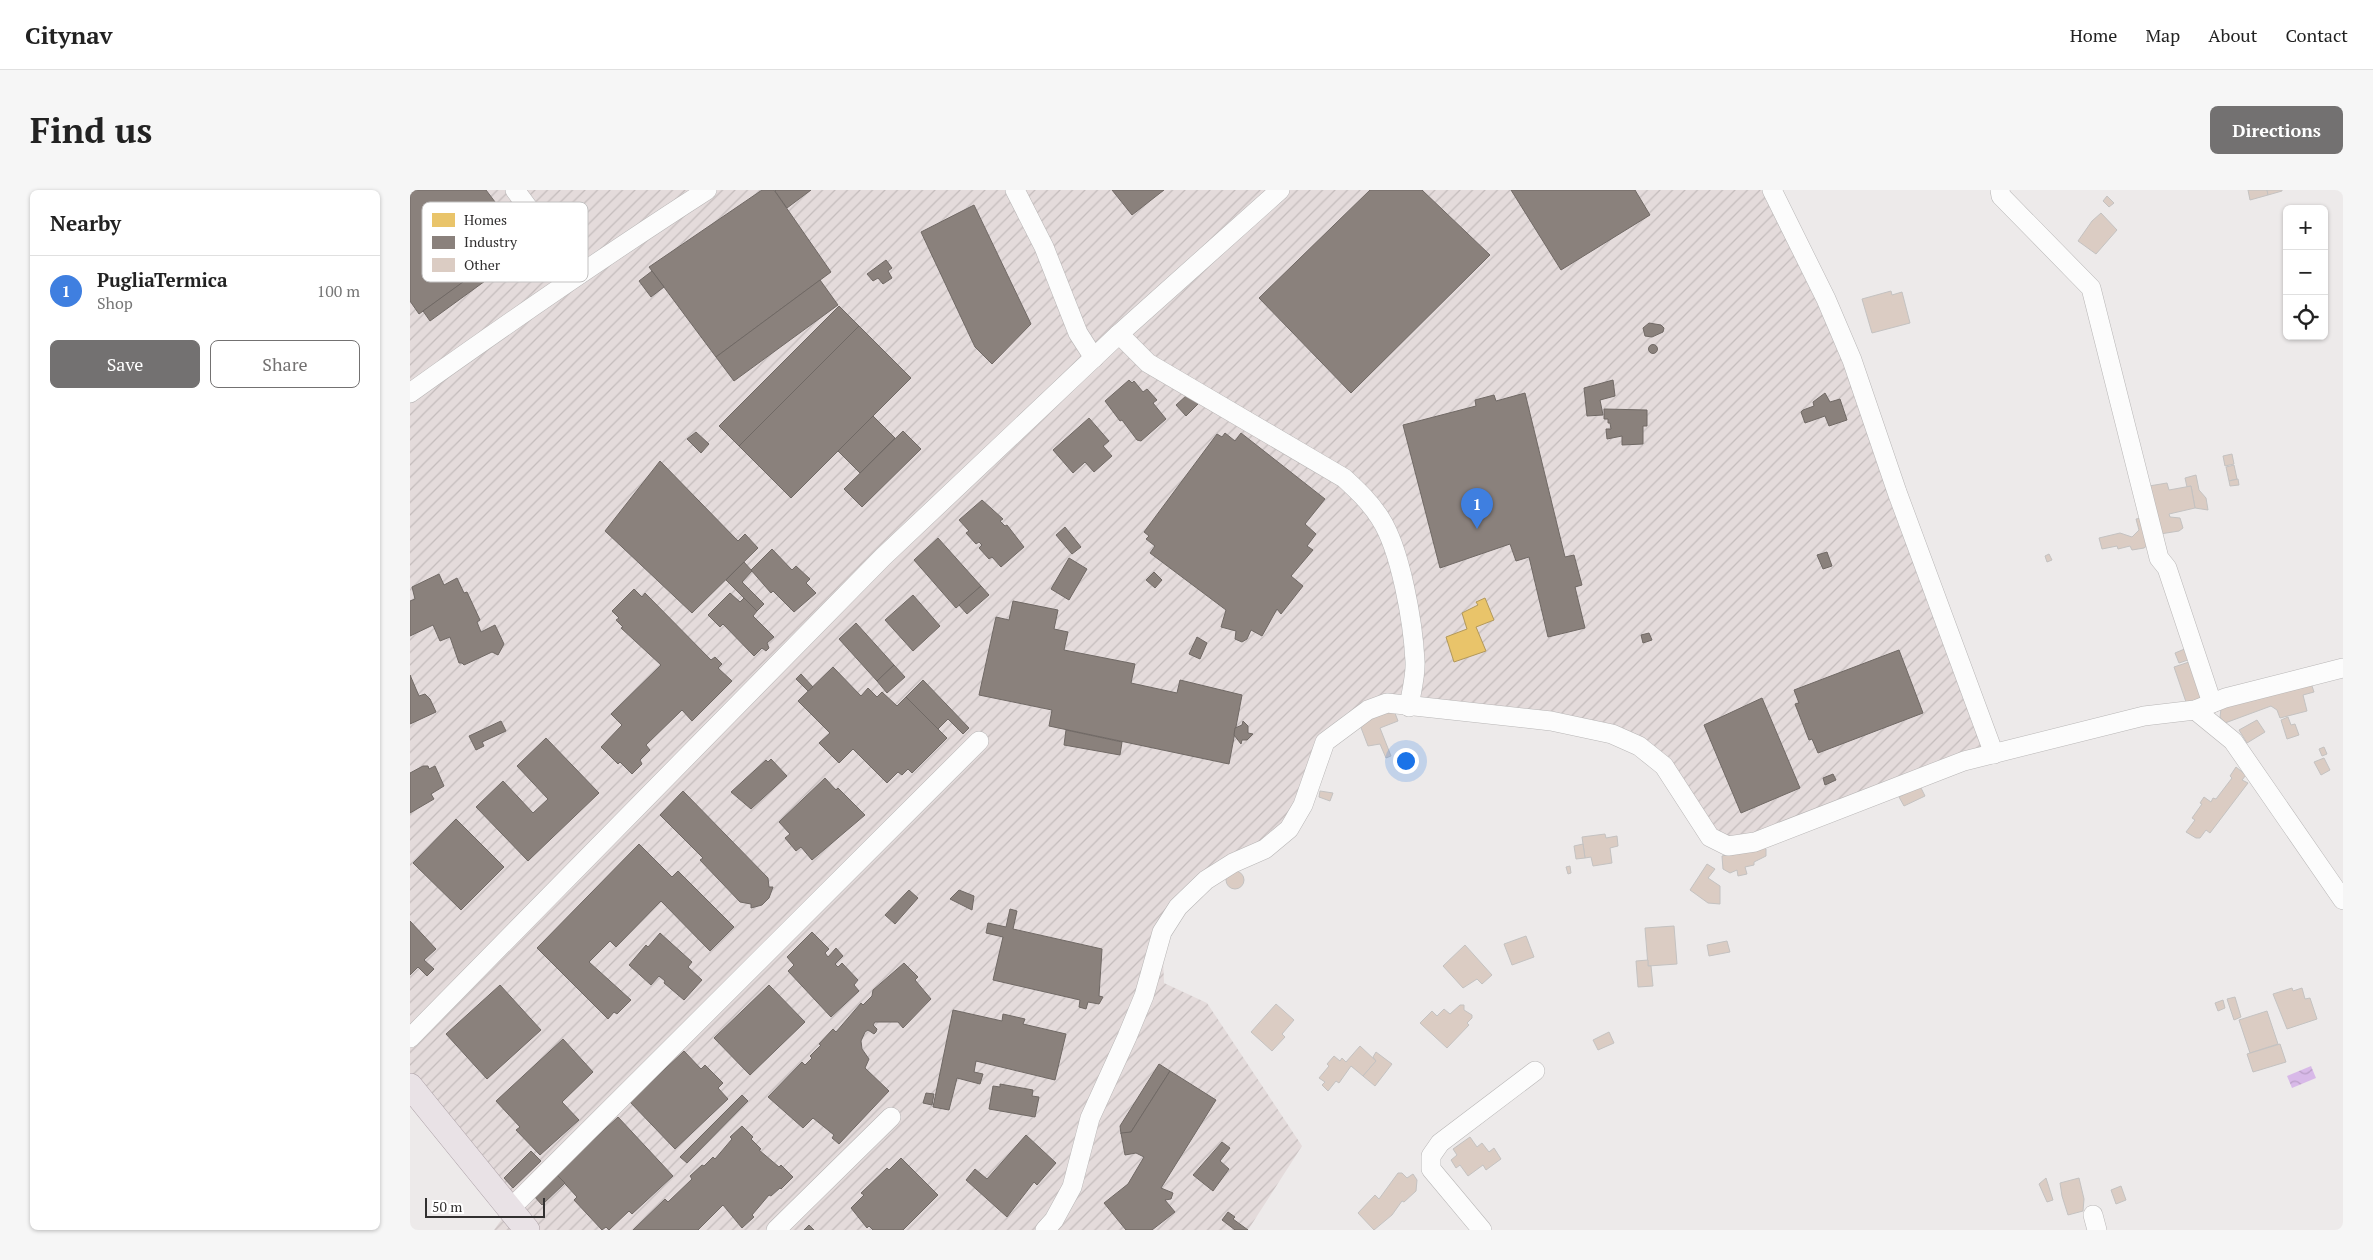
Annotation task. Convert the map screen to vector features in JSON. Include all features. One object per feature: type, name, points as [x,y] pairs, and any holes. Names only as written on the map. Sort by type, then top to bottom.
[{"type":"main road","points":[[410,1086],[527,1230]]},
{"type":"street","points":[[515,190],[524,202]]},
{"type":"street","points":[[588,268],[707,190]]},
{"type":"street","points":[[1015,190],[1044,247],[1078,333],[1094,358]]},
{"type":"street","points":[[410,1038],[883,557],[1119,334],[1280,190]]},
{"type":"street","points":[[1772,190],[1826,298],[1852,360],[1896,492],[1994,754]]},
{"type":"street","points":[[2000,190],[2001,196],[2091,288],[2159,558],[2167,568],[2204,706],[2233,741],[2343,900]]},
{"type":"street","points":[[410,393],[568,282]]},
{"type":"street","points":[[1119,334],[1148,363],[1344,478],[1362,495],[1381,518],[1394,548],[1407,607],[1416,663],[1409,707]]},
{"type":"street","points":[[1045,1230],[1054,1220],[1072,1187],[1090,1118],[1128,1037],[1144,996],[1162,932],[1178,907],[1206,880],[1233,863],[1265,849],[1289,829],[1303,805],[1325,742],[1372,707],[1387,703],[1409,707],[1551,720],[1612,734],[1639,746],[1664,766],[1710,838],[1728,846],[1755,842],[1964,761],[2144,716],[2204,706],[2343,668]]},
{"type":"street","points":[[509,1210],[980,741]]},
{"type":"street","points":[[1482,1230],[1431,1169],[1431,1156],[1447,1137],[1535,1071]]},
{"type":"street","points":[[776,1230],[891,1117]]},
{"type":"shaded area","points":[[410,190],[1772,190],[1794,234],[1994,754],[1728,846],[1664,766],[1612,734],[1387,703],[1325,742],[1289,829],[1233,863],[1162,932],[1164,983],[1207,1003],[1302,1146],[1248,1230],[494,1230],[508,1210],[410,1079]]},
{"type":"water","points":[[2311,1066],[2316,1078],[2292,1088],[2287,1076]]},
{"type":"building: Homes","points":[[1485,598],[1494,620],[1476,627],[1486,651],[1454,662],[1446,637],[1467,629],[1462,613],[1478,605],[1476,602]]},
{"type":"building: Industry","points":[[410,190],[486,190],[495,202],[422,202],[422,282],[463,282],[419,314],[410,301]]},
{"type":"building: Industry","points":[[762,190],[774,190],[831,272],[716,357],[649,267]]},
{"type":"building: Industry","points":[[776,190],[811,190],[787,208]]},
{"type":"building: Industry","points":[[1112,190],[1164,190],[1132,215]]},
{"type":"building: Industry","points":[[1370,190],[1422,190],[1490,255],[1351,393],[1259,298]]},
{"type":"building: Industry","points":[[1511,190],[1635,190],[1650,215],[1561,270]]},
{"type":"building: Industry","points":[[974,205],[1031,324],[992,364],[975,347],[921,232]]},
{"type":"building: Industry","points":[[886,260],[892,268],[888,271],[892,278],[883,284],[878,278],[873,281],[867,274]]},
{"type":"building: Industry","points":[[652,271],[664,287],[651,297],[639,281]]},
{"type":"building: Industry","points":[[820,280],[838,305],[734,381],[716,357]]},
{"type":"building: Industry","points":[[463,282],[484,282],[430,321],[423,311]]},
{"type":"building: Industry","points":[[839,306],[859,326],[739,446],[719,426]]},
{"type":"building: Industry","points":[[1649,323],[1661,325],[1664,328],[1663,332],[1652,337],[1645,336],[1643,328]]},
{"type":"building: Industry","points":[[859,326],[911,378],[791,498],[739,446]]},
{"type":"building: Industry","points":[[1653,344],[1658,349],[1653,354],[1648,349]]},
{"type":"building: Industry","points":[[1129,380],[1132,383],[1134,381],[1143,392],[1147,389],[1157,400],[1153,403],[1166,419],[1141,441],[1137,440],[1105,401]]},
{"type":"building: Industry","points":[[1613,380],[1615,396],[1600,400],[1603,415],[1587,416],[1584,388]]},
{"type":"building: Industry","points":[[1525,393],[1565,557],[1574,555],[1582,585],[1575,587],[1585,628],[1548,637],[1529,557],[1516,561],[1510,544],[1440,568],[1403,425],[1476,406],[1475,400],[1494,395],[1496,401]]},
{"type":"building: Industry","points":[[1825,393],[1830,402],[1840,399],[1847,420],[1829,426],[1825,416],[1805,423],[1801,412],[1814,406],[1813,402]]},
{"type":"building: Industry","points":[[1187,395],[1199,403],[1186,416],[1176,405]]},
{"type":"building: Industry","points":[[1604,409],[1647,410],[1647,426],[1643,426],[1643,444],[1622,445],[1622,436],[1607,439],[1606,429],[1611,429],[1608,419],[1604,419]]},
{"type":"building: Industry","points":[[873,416],[895,438],[860,473],[838,451]]},
{"type":"building: Industry","points":[[1089,418],[1109,441],[1103,446],[1112,456],[1094,472],[1085,462],[1073,473],[1053,450]]},
{"type":"building: Industry","points":[[903,431],[921,449],[862,507],[844,489]]},
{"type":"building: Industry","points":[[696,432],[709,444],[701,453],[687,439]]},
{"type":"building: Industry","points":[[1225,433],[1235,441],[1241,433],[1325,499],[1305,524],[1316,534],[1307,546],[1313,550],[1291,576],[1303,586],[1281,614],[1277,609],[1262,636],[1251,630],[1247,639],[1242,642],[1235,639],[1236,631],[1221,627],[1226,610],[1150,553],[1155,546],[1146,539],[1149,536],[1144,532],[1217,434],[1222,437]]},
{"type":"building: Industry","points":[[660,461],[738,541],[745,534],[758,548],[692,613],[605,531]]},
{"type":"building: Industry","points":[[982,500],[1003,519],[1000,521],[1005,526],[1007,525],[1024,547],[1001,567],[992,557],[989,559],[979,548],[982,545],[979,542],[976,544],[966,533],[969,531],[959,520]]},
{"type":"building: Industry","points":[[1065,527],[1081,547],[1072,554],[1056,535]]},
{"type":"building: Industry","points":[[938,538],[981,586],[956,608],[914,560]]},
{"type":"building: Industry","points":[[772,549],[792,570],[796,566],[810,579],[806,583],[816,593],[794,612],[773,591],[771,593],[751,570]]},
{"type":"building: Industry","points":[[1827,552],[1832,566],[1823,569],[1817,555]]},
{"type":"building: Industry","points":[[1069,558],[1087,569],[1069,600],[1051,589]]},
{"type":"building: Industry","points":[[744,562],[752,571],[742,582],[764,604],[757,611],[726,580]]},
{"type":"building: Industry","points":[[1154,572],[1162,580],[1155,588],[1146,580]]},
{"type":"building: Industry","points":[[439,574],[444,585],[457,578],[464,593],[467,592],[480,620],[477,622],[481,632],[495,625],[504,644],[498,655],[492,652],[464,665],[459,663],[450,637],[440,641],[433,625],[410,636],[410,601],[415,599],[412,587]]},
{"type":"building: Industry","points":[[981,586],[989,595],[967,614],[959,605]]},
{"type":"building: Industry","points":[[634,589],[642,597],[645,593],[711,660],[715,657],[722,664],[718,668],[732,681],[692,721],[682,710],[646,745],[650,750],[640,760],[642,764],[632,774],[620,762],[618,764],[601,747],[622,725],[611,714],[661,665],[621,628],[623,627],[616,620],[619,618],[612,611]]},
{"type":"building: Industry","points":[[730,593],[740,602],[744,598],[757,611],[753,616],[774,637],[767,643],[769,648],[766,651],[762,648],[754,656],[723,624],[720,627],[708,615]]},
{"type":"building: Industry","points":[[913,595],[940,626],[913,651],[885,620]]},
{"type":"building: Industry","points":[[1013,601],[1058,610],[1054,629],[1068,632],[1064,650],[1135,664],[1131,683],[1177,693],[1180,680],[1242,695],[1229,764],[1049,726],[1052,710],[979,695],[996,617],[1009,620]]},
{"type":"building: Industry","points":[[856,623],[894,665],[877,681],[839,639]]},
{"type":"building: Industry","points":[[1649,633],[1652,640],[1643,643],[1641,635]]},
{"type":"building: Industry","points":[[1197,637],[1207,643],[1200,659],[1189,654]]},
{"type":"building: Industry","points":[[1899,650],[1923,713],[1818,753],[1812,739],[1809,740],[1795,704],[1799,703],[1794,690]]},
{"type":"building: Industry","points":[[894,665],[905,677],[887,693],[877,681]]},
{"type":"building: Industry","points":[[833,667],[861,696],[868,688],[877,697],[882,692],[897,706],[906,697],[947,738],[912,773],[908,769],[902,775],[898,772],[887,783],[853,749],[839,763],[819,743],[830,733],[798,701]]},
{"type":"building: Industry","points":[[801,674],[813,687],[808,691],[796,679]]},
{"type":"building: Industry","points":[[410,675],[419,696],[425,694],[430,699],[436,712],[410,724]]},
{"type":"building: Industry","points":[[923,680],[969,728],[963,734],[948,719],[938,729],[906,697]]},
{"type":"building: Industry","points":[[1762,698],[1800,788],[1741,813],[1704,725]]},
{"type":"building: Industry","points":[[501,721],[506,731],[482,742],[484,746],[476,750],[469,736]]},
{"type":"building: Industry","points":[[1243,721],[1248,726],[1248,733],[1253,734],[1247,740],[1242,740],[1241,744],[1234,735],[1235,728],[1242,725]]},
{"type":"building: Industry","points":[[1066,730],[1122,742],[1120,755],[1064,745]]},
{"type":"building: Industry","points":[[546,738],[599,793],[528,861],[476,807],[503,781],[533,813],[548,799],[517,766]]},
{"type":"building: Industry","points":[[771,759],[787,776],[751,809],[731,792],[766,760],[768,762]]},
{"type":"building: Industry","points":[[423,766],[428,766],[429,769],[435,766],[444,786],[431,794],[434,799],[410,813],[410,773]]},
{"type":"building: Industry","points":[[1833,774],[1836,780],[1825,785],[1823,778]]},
{"type":"building: Industry","points":[[825,778],[865,815],[812,860],[801,847],[796,851],[785,838],[790,834],[779,822]]},
{"type":"building: Industry","points":[[683,791],[768,878],[769,887],[773,887],[769,898],[762,905],[751,908],[751,904],[740,902],[700,860],[703,858],[660,815]]},
{"type":"building: Industry","points":[[456,819],[504,867],[461,910],[413,863]]},
{"type":"building: Industry","points":[[639,844],[672,877],[678,871],[734,927],[710,951],[661,901],[616,947],[610,941],[589,962],[631,1000],[617,1014],[614,1012],[608,1019],[537,948]]},
{"type":"building: Industry","points":[[909,890],[918,898],[895,924],[885,915]]},
{"type":"building: Industry","points":[[959,890],[974,896],[972,910],[950,899]]},
{"type":"building: Industry","points":[[1010,909],[1017,911],[1013,929],[1102,949],[1099,996],[1103,997],[1099,1004],[1088,1002],[1086,1009],[1079,1007],[1080,1000],[993,980],[1003,937],[986,933],[988,923],[1006,927]]},
{"type":"building: Industry","points":[[410,921],[436,949],[424,960],[434,969],[427,976],[418,967],[410,975]]},
{"type":"building: Industry","points":[[812,932],[829,949],[825,953],[828,957],[836,948],[843,956],[835,964],[838,967],[842,963],[858,980],[854,985],[859,991],[831,1017],[788,971],[794,965],[787,957]]},
{"type":"building: Industry","points":[[660,933],[692,962],[688,967],[702,980],[684,1000],[664,983],[665,981],[659,976],[651,985],[629,965],[646,945],[648,947]]},
{"type":"building: Industry","points":[[904,963],[918,977],[915,980],[931,999],[903,1028],[898,1022],[875,1022],[873,1025],[877,1029],[876,1032],[874,1034],[868,1030],[861,1041],[862,1049],[869,1059],[865,1068],[889,1091],[839,1144],[832,1138],[834,1135],[813,1118],[803,1128],[768,1097],[802,1062],[805,1065],[812,1058],[810,1056],[821,1045],[819,1044],[833,1029],[836,1032],[861,1003],[863,1005],[872,996],[873,990]]},
{"type":"building: Industry","points":[[500,985],[541,1030],[487,1079],[446,1034]]},
{"type":"building: Industry","points":[[769,985],[805,1022],[750,1075],[714,1038]]},
{"type":"building: Industry","points":[[953,1010],[1002,1021],[1003,1014],[1025,1019],[1023,1024],[1066,1034],[1055,1080],[976,1061],[974,1072],[983,1074],[980,1084],[957,1078],[949,1110],[933,1107]]},
{"type":"building: Industry","points":[[563,1039],[593,1072],[562,1102],[579,1120],[540,1155],[516,1130],[520,1127],[496,1101]]},
{"type":"building: Industry","points":[[684,1051],[701,1069],[705,1065],[723,1083],[718,1088],[728,1099],[675,1149],[630,1102]]},
{"type":"building: Industry","points":[[1159,1064],[1170,1071],[1131,1132],[1121,1134],[1120,1126]]},
{"type":"building: Industry","points":[[1170,1071],[1216,1100],[1161,1188],[1173,1193],[1171,1199],[1165,1200],[1175,1212],[1152,1230],[1126,1230],[1104,1203],[1128,1184],[1144,1157],[1136,1153],[1125,1155],[1121,1133],[1131,1132]]},
{"type":"building: Industry","points":[[1000,1084],[1033,1090],[1032,1096],[1039,1097],[1035,1117],[989,1109],[993,1086],[1000,1087]]},
{"type":"building: Industry","points":[[926,1093],[934,1094],[932,1105],[923,1103]]},
{"type":"building: Industry","points":[[742,1095],[748,1101],[687,1163],[680,1157]]},
{"type":"building: Industry","points":[[618,1117],[673,1176],[632,1214],[629,1211],[609,1230],[606,1227],[602,1230],[574,1200],[577,1197],[556,1174]]},
{"type":"building: Industry","points":[[742,1126],[753,1137],[751,1139],[761,1149],[759,1150],[779,1167],[781,1165],[793,1177],[781,1189],[771,1196],[769,1195],[752,1215],[754,1217],[742,1228],[723,1205],[698,1230],[633,1230],[665,1199],[668,1202],[692,1179],[690,1176],[702,1165],[704,1166],[713,1157],[715,1159],[732,1139],[730,1137]]},
{"type":"building: Industry","points":[[1026,1135],[1056,1163],[1037,1185],[1034,1182],[1007,1217],[966,1180],[975,1169],[987,1179]]},
{"type":"building: Industry","points":[[1222,1142],[1230,1148],[1220,1161],[1229,1169],[1213,1191],[1193,1175]]},
{"type":"building: Industry","points":[[531,1151],[541,1161],[513,1188],[504,1178]]},
{"type":"building: Industry","points":[[901,1158],[938,1195],[903,1230],[873,1230],[869,1226],[867,1228],[851,1208],[864,1195],[861,1193],[887,1168],[889,1170]]},
{"type":"building: Industry","points":[[556,1174],[565,1183],[542,1205],[534,1196]]},
{"type":"building: Industry","points":[[1228,1212],[1235,1217],[1233,1219],[1248,1230],[1235,1230],[1222,1220]]},
{"type":"building: Industry","points":[[809,1225],[814,1230],[804,1230]]},
{"type":"building: Other","points":[[2248,190],[2267,190],[2268,195],[2250,200]]},
{"type":"building: Other","points":[[2267,190],[2282,190],[2282,191],[2268,195]]},
{"type":"building: Other","points":[[2107,196],[2114,203],[2109,207],[2103,201]]},
{"type":"building: Other","points":[[2101,213],[2117,230],[2096,254],[2078,241],[2092,221]]},
{"type":"building: Other","points":[[1891,291],[1892,295],[1902,292],[1910,323],[1872,333],[1862,299]]},
{"type":"building: Other","points":[[2232,454],[2234,464],[2225,466],[2223,456]]},
{"type":"building: Other","points":[[2234,465],[2237,479],[2229,481],[2226,467]]},
{"type":"building: Other","points":[[2196,475],[2199,490],[2206,498],[2208,510],[2195,508],[2191,486],[2187,487],[2185,478]]},
{"type":"building: Other","points":[[2238,479],[2239,485],[2230,486],[2229,481]]},
{"type":"building: Other","points":[[2167,483],[2169,490],[2191,486],[2195,508],[2169,514],[2170,517],[2180,518],[2183,528],[2179,531],[2160,534],[2149,486]]},
{"type":"building: Other","points":[[2143,518],[2148,545],[2144,548],[2132,550],[2130,546],[2118,549],[2117,546],[2102,549],[2099,538],[2120,533],[2132,537],[2139,530],[2136,519]]},
{"type":"building: Other","points":[[2049,554],[2052,560],[2047,562],[2045,556]]},
{"type":"building: Other","points":[[2187,648],[2191,659],[2179,663],[2175,653]]},
{"type":"building: Other","points":[[2192,661],[2201,698],[2189,703],[2186,702],[2174,667]]},
{"type":"building: Other","points":[[2311,683],[2314,692],[2303,695],[2307,711],[2280,718],[2277,710],[2271,706],[2225,723],[2220,717],[2221,709],[2272,691]]},
{"type":"building: Other","points":[[1393,708],[1398,721],[1380,728],[1391,756],[1386,758],[1380,744],[1368,746],[1360,725]]},
{"type":"building: Other","points":[[2288,717],[2291,725],[2295,724],[2299,735],[2287,739],[2281,720]]},
{"type":"building: Other","points":[[2257,720],[2265,732],[2247,743],[2239,730]]},
{"type":"building: Other","points":[[2324,747],[2327,754],[2322,756],[2319,749]]},
{"type":"building: Other","points":[[2324,758],[2330,770],[2321,775],[2314,762]]},
{"type":"building: Other","points":[[2236,767],[2246,775],[2242,780],[2248,783],[2210,833],[2206,830],[2200,838],[2196,838],[2186,832],[2195,820],[2192,818],[2202,804],[2200,803],[2204,797],[2211,802],[2213,798],[2216,799],[2232,778],[2230,776]]},
{"type":"building: Other","points":[[1920,786],[1925,796],[1904,806],[1899,797]]},
{"type":"building: Other","points":[[1320,791],[1333,793],[1330,801],[1319,797]]},
{"type":"building: Other","points":[[1605,834],[1606,838],[1617,836],[1618,846],[1610,848],[1612,863],[1593,866],[1591,857],[1585,858],[1582,837]]},
{"type":"building: Other","points":[[1583,844],[1585,858],[1576,859],[1574,846]]},
{"type":"building: Other","points":[[1760,847],[1766,849],[1766,856],[1754,862],[1754,865],[1745,867],[1747,874],[1738,876],[1737,870],[1730,873],[1723,869],[1722,856]]},
{"type":"building: Other","points":[[1707,864],[1715,869],[1708,878],[1720,886],[1720,904],[1708,903],[1690,890]]},
{"type":"building: Other","points":[[1570,866],[1571,873],[1568,874],[1566,867]]},
{"type":"building: Other","points":[[1235,871],[1241,874],[1244,880],[1241,886],[1235,889],[1229,886],[1226,880],[1229,874]]},
{"type":"building: Other","points":[[1674,926],[1677,964],[1648,966],[1645,928]]},
{"type":"building: Other","points":[[1526,936],[1534,957],[1512,965],[1504,944]]},
{"type":"building: Other","points":[[1727,941],[1730,952],[1709,956],[1707,945]]},
{"type":"building: Other","points":[[1465,945],[1492,975],[1482,984],[1477,979],[1463,988],[1443,966]]},
{"type":"building: Other","points":[[1648,960],[1648,966],[1651,966],[1653,986],[1638,987],[1636,961]]},
{"type":"building: Other","points":[[2292,988],[2293,991],[2302,988],[2305,999],[2310,998],[2317,1019],[2287,1029],[2273,994]]},
{"type":"building: Other","points":[[2235,997],[2241,1017],[2234,1020],[2227,999]]},
{"type":"building: Other","points":[[2223,1000],[2225,1008],[2218,1011],[2215,1003]]},
{"type":"building: Other","points":[[1276,1004],[1294,1020],[1282,1034],[1285,1037],[1272,1051],[1251,1032]]},
{"type":"building: Other","points":[[1460,1005],[1464,1005],[1464,1010],[1472,1015],[1472,1018],[1467,1023],[1469,1025],[1447,1048],[1420,1023],[1432,1011],[1437,1016],[1444,1009],[1450,1014]]},
{"type":"building: Other","points":[[2267,1011],[2278,1044],[2250,1053],[2239,1020]]},
{"type":"building: Other","points":[[1609,1032],[1614,1043],[1598,1050],[1593,1040]]},
{"type":"building: Other","points":[[2280,1044],[2286,1062],[2253,1072],[2247,1054]]},
{"type":"building: Other","points":[[1360,1046],[1376,1061],[1363,1076],[1351,1066],[1339,1083],[1336,1081],[1328,1091],[1322,1085],[1325,1082],[1319,1078],[1329,1066],[1327,1064],[1334,1056],[1340,1061],[1342,1058],[1346,1062]]},
{"type":"building: Other","points":[[1376,1052],[1392,1064],[1375,1086],[1363,1076],[1376,1061],[1373,1057]]},
{"type":"building: Other","points":[[1470,1137],[1477,1147],[1482,1143],[1489,1152],[1494,1148],[1501,1159],[1486,1170],[1483,1165],[1468,1176],[1460,1165],[1456,1168],[1451,1160],[1457,1155],[1453,1149]]},
{"type":"building: Other","points":[[1398,1173],[1402,1173],[1407,1178],[1413,1174],[1417,1180],[1416,1191],[1404,1202],[1402,1201],[1392,1215],[1374,1230],[1358,1213],[1375,1195],[1379,1199]]},
{"type":"building: Other","points":[[2046,1178],[2053,1200],[2047,1202],[2039,1184]]},
{"type":"building: Other","points":[[2079,1178],[2084,1199],[2083,1211],[2068,1215],[2060,1183]]},
{"type":"building: Other","points":[[2121,1186],[2126,1200],[2116,1204],[2111,1190]]},
{"type":"place","name":"PugliaTermica","points":[[1477,529]]}]
